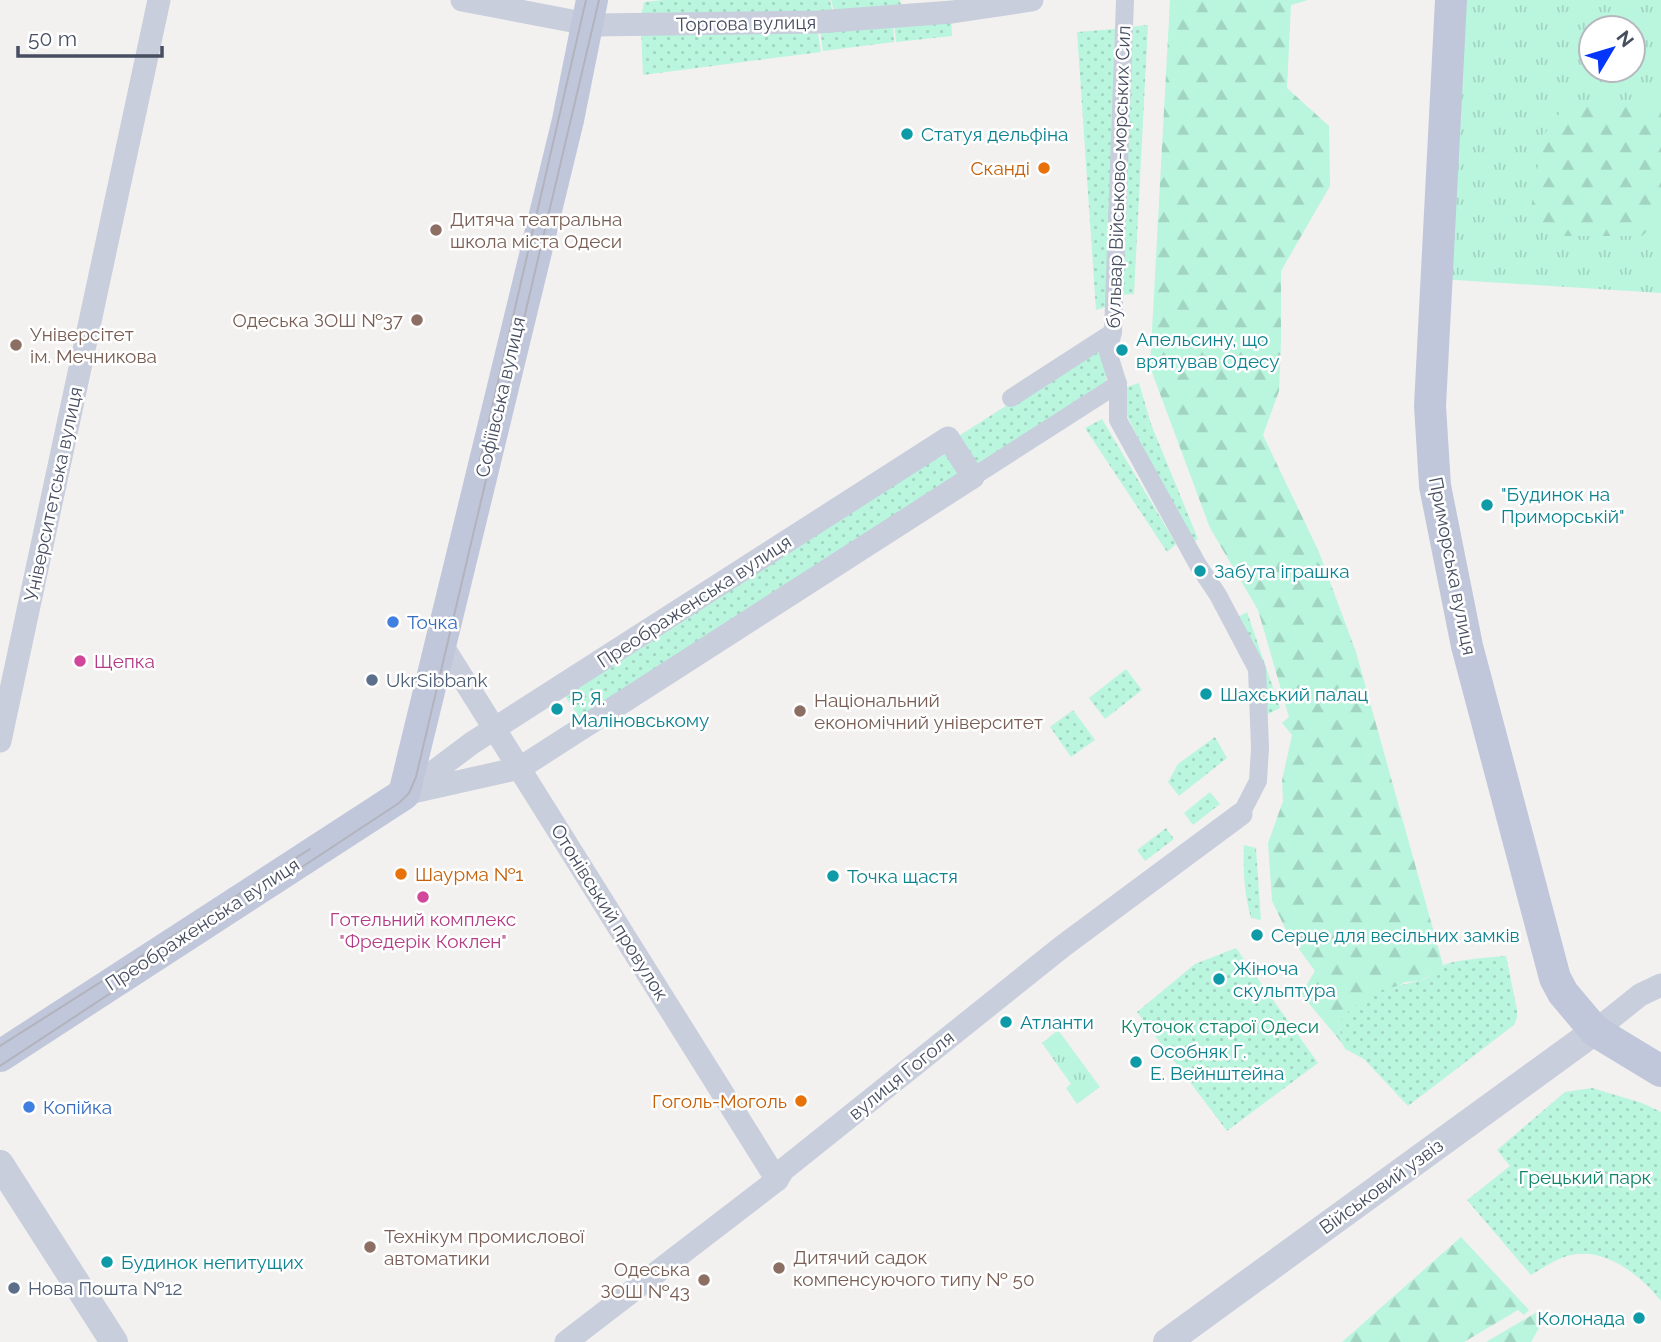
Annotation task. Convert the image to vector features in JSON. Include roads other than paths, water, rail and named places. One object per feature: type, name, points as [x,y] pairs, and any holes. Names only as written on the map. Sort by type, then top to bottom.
[{"type":"main road","name":"Приморська вулиця","points":[[1451,0],[1430,406],[1435,486],[1467,646],[1553,974],[1563,993],[1595,1031],[1661,1072]]},
{"type":"main road","name":"Софіївська вулиця","points":[[404,794],[568,120],[590,16]]},
{"type":"main road","name":"Преображенська вулиця","points":[[0,1056],[404,794]]},
{"type":"street","name":"Університетська вулиця","points":[[0,741],[159,0]]},
{"type":"street","name":"Торгова вулиця","points":[[461,0],[590,16],[818,22],[952,12],[1032,0]]},
{"type":"street","name":"бульвар Військово-морських Сил","points":[[1125,0],[1113,332],[1108,352],[1118,384],[1118,420],[1257,669],[1260,748],[1258,781],[1241,814]]},
{"type":"street","points":[[1011,398],[1113,332]]},
{"type":"street","name":"Преображенська вулиця","points":[[404,794],[520,768],[1118,384]]},
{"type":"street","name":"Преображенська вулиця","points":[[404,794],[495,729],[948,438],[973,477]]},
{"type":"street","name":"Отонівський провулок","points":[[442,645],[777,1180]]},
{"type":"street","name":"вулиця Гоголя","points":[[566,1342],[777,1180],[783,1170],[1063,946],[1241,814]]},
{"type":"street","points":[[1595,1031],[1640,995],[1661,985]]},
{"type":"street","name":"Військовий узвіз","points":[[1167,1342],[1595,1031]]},
{"type":"street","points":[[0,1164],[114,1342]]},
{"type":"tram line","points":[[480,460],[586,0]]},
{"type":"tram line","points":[[0,1066],[399,803],[409,793],[416,777],[599,0]]},
{"type":"tram line","points":[[0,1046],[310,849]]},
{"type":"place","name":"Статуя дельфіна","points":[[907,134]]},
{"type":"place","name":"Сканді","points":[[1044,168]]},
{"type":"place","name":"Дитяча театральна школа міста Одеси","points":[[436,230]]},
{"type":"place","name":"Одеська ЗОШ №37","points":[[417,320]]},
{"type":"place","name":"Універсітет ім. Мечникова","points":[[16,345]]},
{"type":"place","name":"Апельсину, що врятував Одесу","points":[[1122,350]]},
{"type":"place","name":"\"Будинок на Приморській\"","points":[[1487,505]]},
{"type":"place","name":"Забута іграшка","points":[[1200,571]]},
{"type":"place","name":"Точка","points":[[393,622]]},
{"type":"place","name":"Щепка","points":[[80,661]]},
{"type":"place","name":"UkrSibbank","points":[[372,680]]},
{"type":"place","name":"Шахський палац","points":[[1206,694]]},
{"type":"place","name":"Р. Я. Маліновському","points":[[557,709]]},
{"type":"place","name":"Національний економічний університет","points":[[800,711]]},
{"type":"place","name":"Шаурма №1","points":[[401,874]]},
{"type":"place","name":"Точка щастя","points":[[833,876]]},
{"type":"place","name":"Готельний комплекс \"Фредерік Коклен\"","points":[[423,897]]},
{"type":"place","name":"Серце для весільних замків","points":[[1257,935]]},
{"type":"place","name":"Жіноча скульптура","points":[[1219,979]]},
{"type":"place","name":"Атланти","points":[[1006,1022]]},
{"type":"place","name":"Особняк Г. Е. Вейнштейна","points":[[1136,1062]]},
{"type":"place","name":"Гоголь-Моголь","points":[[801,1101]]},
{"type":"place","name":"Копійка","points":[[29,1107]]},
{"type":"place","name":"Технікум промислової автоматики","points":[[370,1247]]},
{"type":"place","name":"Будинок непитущих","points":[[107,1262]]},
{"type":"place","name":"Дитячий садок компенсуючого типу № 50","points":[[779,1268]]},
{"type":"place","name":"Одеська ЗОШ №43","points":[[704,1280]]},
{"type":"place","name":"Нова Пошта №12","points":[[14,1288]]},
{"type":"place","name":"Колонада","points":[[1639,1318]]},
{"type":"park label","name":"Куточок старої Одеси","points":[[1220,1026]]},
{"type":"park label","name":"Грецький парк","points":[[1585,1177]]}]
